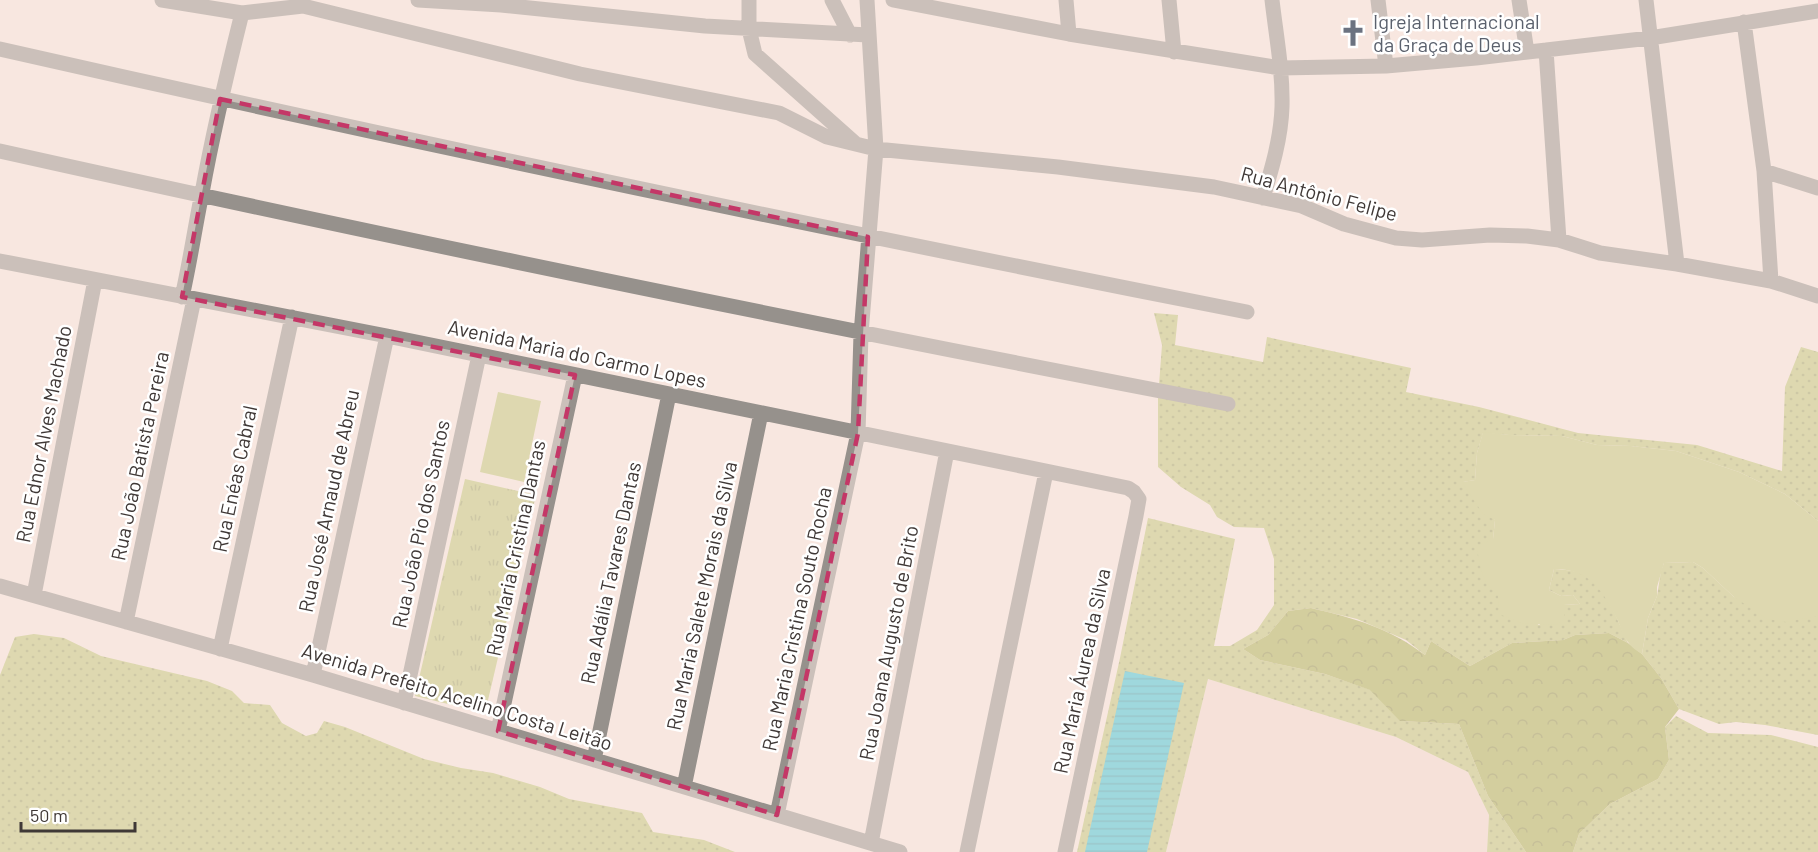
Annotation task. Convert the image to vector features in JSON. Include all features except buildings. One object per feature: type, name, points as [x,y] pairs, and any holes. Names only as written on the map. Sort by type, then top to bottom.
[{"type":"street","name":"Rua Antônio Felipe","points":[[162,0],[242,13],[303,6],[580,74],[779,113],[827,137],[859,146],[1069,168],[1214,187],[1302,206],[1344,224],[1396,238],[1422,240],[1490,235],[1559,240],[1600,253],[1771,281],[1818,296]]},
{"type":"street","points":[[418,0],[501,5],[705,26],[868,35]]},
{"type":"street","points":[[501,5],[531,0]]},
{"type":"street","points":[[749,0],[749,29],[754,54],[859,146]]},
{"type":"street","points":[[832,0],[850,35]]},
{"type":"street","name":"Rua Maria Cristina Souto Rocha","points":[[777,815],[858,433],[861,334],[876,149],[867,0]]},
{"type":"street","points":[[894,0],[971,17],[1280,68],[1386,66],[1546,50],[1650,38],[1818,11]]},
{"type":"street","points":[[969,0],[971,17]]},
{"type":"street","points":[[1066,0],[1069,34]]},
{"type":"street","points":[[1169,0],[1174,52]]},
{"type":"street","points":[[1263,198],[1279,134],[1282,107],[1272,0]]},
{"type":"street","points":[[1378,0],[1386,66]]},
{"type":"street","points":[[1520,0],[1527,52]]},
{"type":"street","points":[[1646,0],[1677,264]]},
{"type":"street","points":[[1781,0],[1783,16]]},
{"type":"street","name":"Rua João Batista Pereira","points":[[126,622],[188,298],[201,196],[220,99],[242,13]]},
{"type":"street","points":[[1744,22],[1764,171],[1771,281]]},
{"type":"street","points":[[0,49],[220,99],[868,237],[1247,312]]},
{"type":"street","points":[[1546,50],[1559,240]]},
{"type":"street","points":[[0,152],[861,334],[1228,404]]},
{"type":"street","points":[[1764,171],[1818,188]]},
{"type":"street","name":"Avenida Maria do Carmo Lopes","points":[[0,261],[387,336],[1128,488],[1139,499]]},
{"type":"street","name":"Rua Ednor Alves Machado","points":[[34,595],[95,280]]},
{"type":"street","name":"Rua Enéas Cabral","points":[[220,649],[292,317]]},
{"type":"street","name":"Rua José Arnaud de Abreu","points":[[313,675],[387,336]]},
{"type":"street","name":"Rua João Pio dos Santos","points":[[404,703],[479,355]]},
{"type":"street","name":"Rua Maria Cristina Dantas","points":[[498,731],[575,375]]},
{"type":"street","name":"Rua Adália Tavares Dantas","points":[[594,760],[669,394]]},
{"type":"street","name":"Rua Maria Salete Morais da Silva","points":[[684,787],[761,413]]},
{"type":"street","name":"Rua Joana Augusto de Brito","points":[[872,843],[947,451]]},
{"type":"street","points":[[967,852],[1046,472]]},
{"type":"street","name":"Rua Maria Áurea da Silva","points":[[1065,852],[1139,499]]},
{"type":"street","name":"Avenida Prefeito Acelino Costa Leitão","points":[[0,586],[313,675],[900,852]]},
{"type":"highlighted area","points":[[220,99],[868,237],[858,433],[777,815],[498,731],[575,375],[182,297]]},
{"type":"shaded area","points":[[1208,679],[1396,737],[1468,772],[1489,815],[1487,852],[1166,852]]},
{"type":"green space","points":[[1154,313],[1178,315],[1175,345],[1263,362],[1267,337],[1411,368],[1406,392],[1479,407],[1578,433],[1697,445],[1782,471],[1785,387],[1801,347],[1818,352],[1818,521],[1785,494],[1739,472],[1676,451],[1597,445],[1562,436],[1483,433],[1477,453],[1475,480],[1463,482],[1495,520],[1493,539],[1498,594],[1539,625],[1564,605],[1580,604],[1573,595],[1561,596],[1549,590],[1554,569],[1582,573],[1602,591],[1628,643],[1609,633],[1575,635],[1563,640],[1512,643],[1470,666],[1431,641],[1425,655],[1406,640],[1357,619],[1311,608],[1288,611],[1268,635],[1243,649],[1260,660],[1325,674],[1371,690],[1401,721],[1459,724],[1488,796],[1526,852],[1487,852],[1489,815],[1468,772],[1396,737],[1208,679],[1166,852],[1077,852],[1148,518],[1235,539],[1214,646],[1230,646],[1257,630],[1274,605],[1274,559],[1264,528],[1234,527],[1217,517],[1210,505],[1181,487],[1158,467],[1158,398],[1162,345]]},
{"type":"green space","points":[[498,392],[541,401],[524,482],[480,472]]},
{"type":"green space","points":[[1483,432],[1562,436],[1597,445],[1676,451],[1739,472],[1785,494],[1818,521],[1818,616],[1786,622],[1767,619],[1734,597],[1703,568],[1693,562],[1664,563],[1657,587],[1657,596],[1648,618],[1642,654],[1626,640],[1601,591],[1578,573],[1554,569],[1549,590],[1561,596],[1573,595],[1580,604],[1564,605],[1564,619],[1556,625],[1521,623],[1499,614],[1498,594],[1485,579],[1477,546],[1493,539],[1495,520],[1483,514],[1462,482],[1475,480],[1477,453]]},
{"type":"green space","points":[[465,479],[536,495],[485,713],[415,696]]},
{"type":"green space","points":[[1693,562],[1703,568],[1734,597],[1818,616],[1818,735],[1765,725],[1736,722],[1719,724],[1679,709],[1661,678],[1642,654],[1648,618],[1657,596],[1664,563]]},
{"type":"green space","points":[[1311,608],[1371,625],[1425,655],[1431,641],[1470,666],[1512,643],[1563,640],[1575,635],[1609,633],[1642,654],[1661,678],[1679,709],[1665,727],[1669,760],[1658,779],[1610,804],[1579,834],[1573,852],[1526,852],[1488,796],[1459,724],[1400,721],[1370,690],[1325,674],[1260,660],[1243,649],[1268,635],[1288,611]]},
{"type":"green space","points":[[34,634],[64,638],[101,656],[207,681],[232,691],[244,703],[270,705],[282,723],[306,736],[317,733],[324,721],[345,727],[424,759],[493,773],[540,787],[569,799],[642,813],[653,832],[704,840],[735,852],[0,852],[0,675],[15,637]]},
{"type":"green space","points":[[1676,716],[1708,733],[1771,735],[1818,747],[1818,852],[1573,852],[1579,834],[1610,804],[1658,779],[1669,760],[1665,727]]},
{"type":"water","points":[[1125,671],[1184,683],[1147,852],[1085,852]]},
{"type":"place","name":"Igreja Internacional da Graça de Deus","points":[[1353,33]]}]
